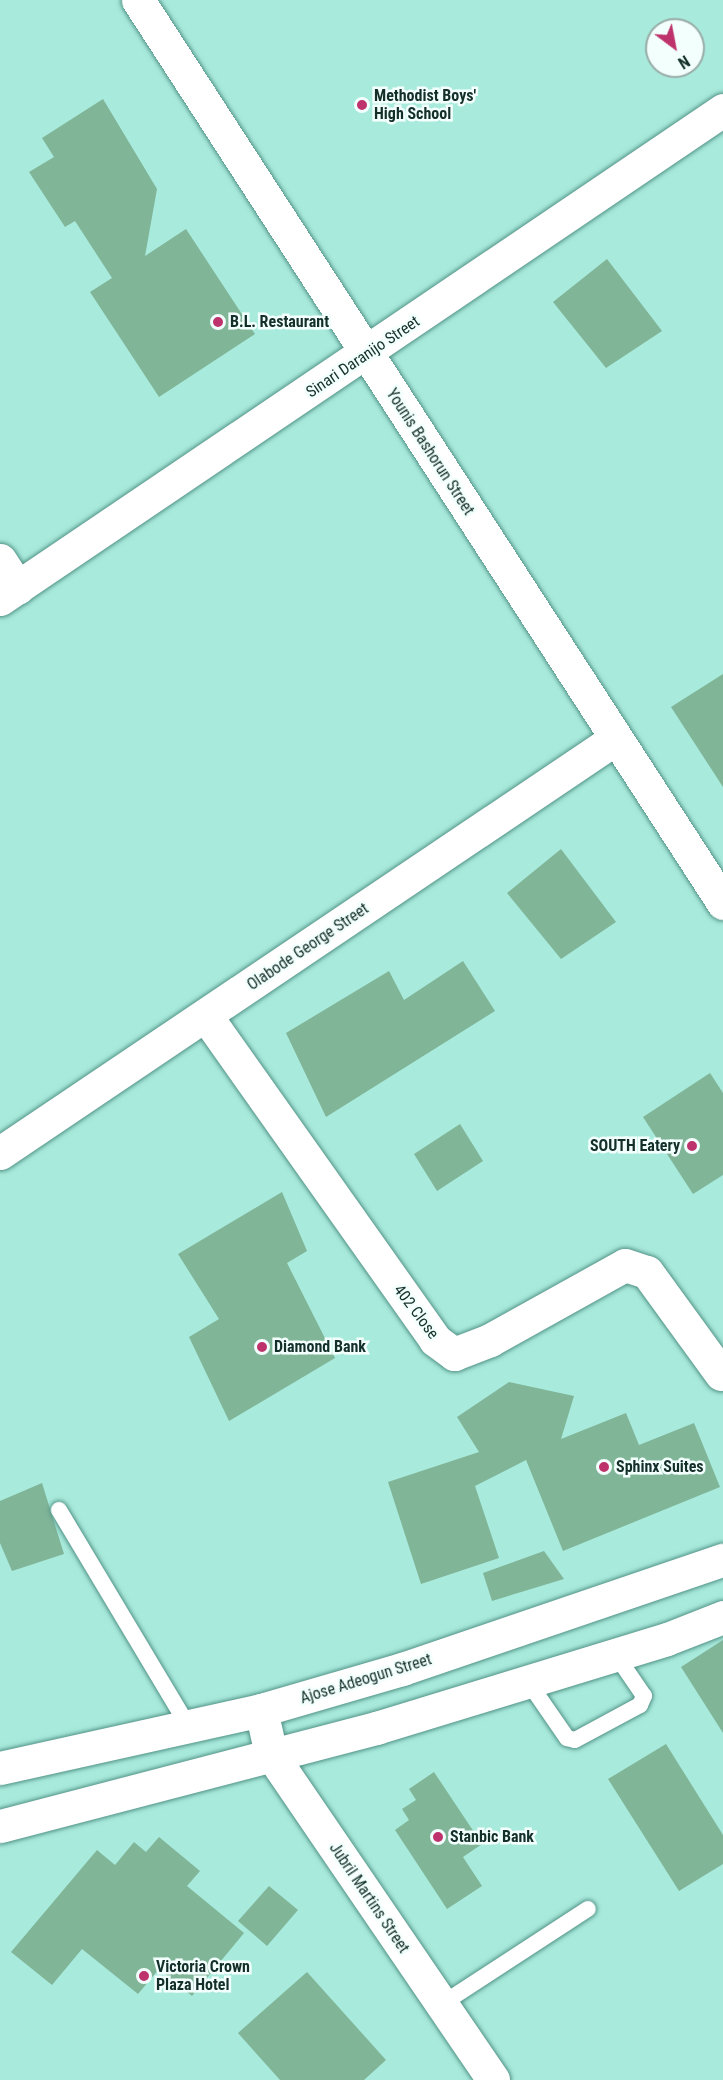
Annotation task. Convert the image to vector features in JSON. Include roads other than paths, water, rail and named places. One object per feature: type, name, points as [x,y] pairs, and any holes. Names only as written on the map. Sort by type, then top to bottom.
[{"type":"street","name":"Younis Bashorun Street","points":[[138,0],[723,903]]},
{"type":"street","name":"Sinari Daranijo Street","points":[[9,594],[367,355],[723,110]]},
{"type":"street","points":[[0,560],[9,594]]},
{"type":"street","name":"Olabode George Street","points":[[0,1153],[615,739]]},
{"type":"street","name":"402 Close","points":[[206,1016],[435,1340],[454,1354],[481,1344],[625,1265],[647,1272],[721,1374]]},
{"type":"street","name":"Ajose Adeogun Street","points":[[0,1768],[187,1724],[261,1710],[413,1665],[723,1560]]},
{"type":"street","points":[[0,1826],[529,1683],[723,1617]]},
{"type":"street","name":"Jubril Martins Street","points":[[261,1710],[271,1754],[493,2080]]},
{"type":"lane","points":[[59,1510],[187,1724]]},
{"type":"lane","points":[[529,1683],[567,1738],[575,1740],[640,1705],[645,1696],[616,1655]]},
{"type":"lane","points":[[442,2004],[588,1909]]},
{"type":"place","name":"Methodist Boys' High School","points":[[362,105]]},
{"type":"place","name":"B.L. Restaurant","points":[[218,322]]},
{"type":"place","name":"SOUTH Eatery","points":[[692,1146]]},
{"type":"place","name":"Diamond Bank","points":[[262,1347]]},
{"type":"place","name":"Sphinx Suites","points":[[604,1467]]},
{"type":"place","name":"Stanbic Bank","points":[[438,1837]]},
{"type":"place","name":"Victoria Crown Plaza Hotel","points":[[144,1976]]}]
